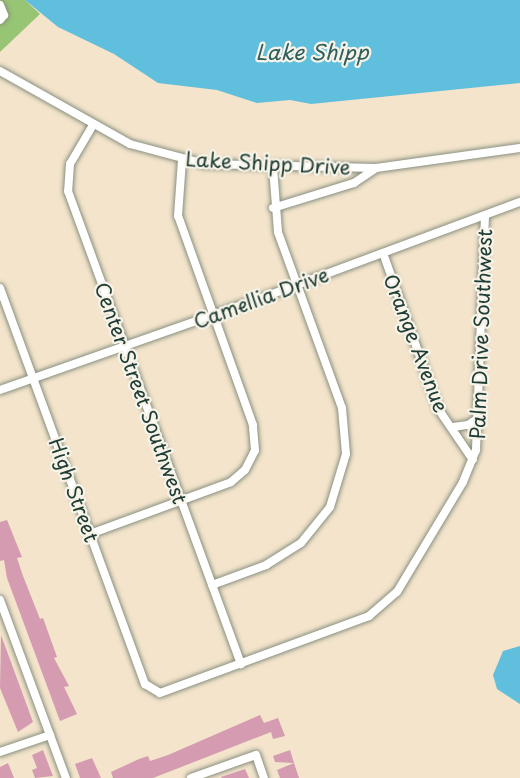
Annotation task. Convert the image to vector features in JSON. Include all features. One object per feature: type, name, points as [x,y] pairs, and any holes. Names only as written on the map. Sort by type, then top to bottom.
[{"type":"street","points":[[0,5],[4,15],[0,20]]},
{"type":"street","name":"Lake Shipp Drive","points":[[0,71],[130,144],[182,160],[273,167],[376,168],[520,148]]},
{"type":"street","name":"Center Street Southwest","points":[[93,124],[70,164],[68,191],[241,664]]},
{"type":"street","points":[[90,534],[235,479],[249,464],[255,447],[253,425],[178,216],[182,160]]},
{"type":"street","points":[[212,585],[266,565],[301,543],[325,515],[343,472],[346,439],[342,408],[273,208],[273,167]]},
{"type":"street","points":[[273,208],[354,183],[376,168]]},
{"type":"street","name":"Camellia Drive","points":[[0,390],[298,285],[520,202]]},
{"type":"street","name":"Palm Drive Southwest","points":[[151,689],[165,692],[369,616],[387,603],[426,544],[473,460],[480,417],[485,216]]},
{"type":"street","name":"Orange Avenue","points":[[382,253],[439,410],[453,427],[473,460]]},
{"type":"street","name":"High Street","points":[[0,288],[145,684],[151,689]]},
{"type":"street","points":[[453,427],[468,425],[480,417]]},
{"type":"street","points":[[0,600],[66,778]]},
{"type":"street","points":[[0,752],[50,735]]},
{"type":"street","points":[[191,778],[256,755],[264,778]]},
{"type":"green space","points":[[0,0],[25,0],[40,14],[0,52]]},
{"type":"water","name":"Lake Shipp","points":[[25,0],[520,0],[520,83],[311,104],[290,100],[257,103],[217,90],[158,83],[114,54],[58,27]]},
{"type":"water","points":[[520,646],[520,704],[497,689],[493,675],[503,651]]},
{"type":"building","points":[[7,520],[22,557],[17,558],[23,576],[40,619],[43,618],[57,657],[54,658],[69,686],[64,687],[77,714],[60,721],[7,578],[4,560],[0,561],[0,522]]},
{"type":"building","points":[[1,635],[33,722],[18,732],[0,688]]},
{"type":"building","points":[[260,715],[264,723],[278,718],[285,736],[273,739],[271,732],[153,778],[113,778],[111,772],[139,759],[148,756],[150,761],[168,755]]},
{"type":"building","points":[[43,750],[53,776],[35,778],[32,770],[37,768],[32,755]]},
{"type":"building","points":[[290,750],[294,763],[275,762],[273,756]]},
{"type":"building","points":[[92,758],[101,778],[80,778],[75,764]]},
{"type":"building","points":[[8,763],[14,778],[0,778],[0,767]]},
{"type":"building","points":[[294,763],[299,778],[280,778],[277,770]]},
{"type":"building","points":[[245,769],[249,778],[221,777]]}]
